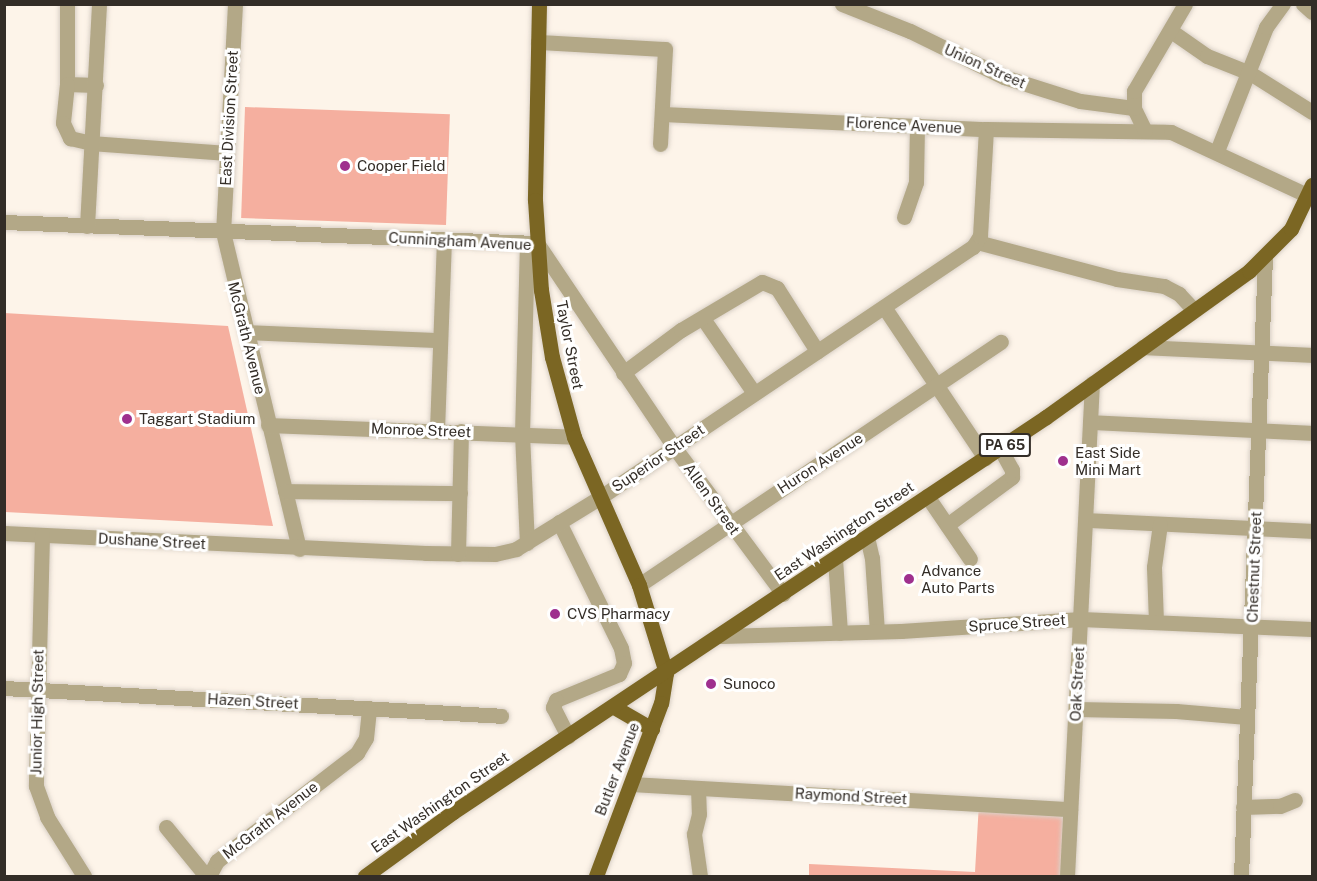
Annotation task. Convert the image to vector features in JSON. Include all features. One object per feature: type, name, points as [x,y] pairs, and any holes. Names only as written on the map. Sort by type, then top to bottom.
[{"type":"main road","name":"Taylor Street","points":[[539,4],[532,243],[552,357],[574,437],[639,585],[666,673]]},
{"type":"main road","name":"East Washington Street","points":[[365,876],[453,812],[666,673],[1000,448],[1194,310],[1265,258],[1291,229],[1310,190]]},
{"type":"main road","name":"Butler Avenue","points":[[596,876],[652,729],[666,673]]},
{"type":"main road","points":[[614,707],[652,729]]},
{"type":"street","points":[[67,4],[67,84],[64,132],[91,143],[227,153]]},
{"type":"street","points":[[87,226],[99,4]]},
{"type":"street","name":"East Division Street","points":[[223,232],[235,4]]},
{"type":"street","name":"Union Street","points":[[842,4],[910,31],[1004,77],[1080,101],[1134,108]]},
{"type":"street","points":[[1185,4],[1171,31],[1136,86],[1134,108],[1145,131],[1188,136],[1217,151],[1310,190]]},
{"type":"street","points":[[1217,151],[1250,73],[1266,27],[1283,4]]},
{"type":"street","points":[[1303,4],[1312,12]]},
{"type":"street","points":[[1171,31],[1207,56],[1250,73],[1312,112]]},
{"type":"street","points":[[538,42],[665,49],[660,144]]},
{"type":"street","points":[[67,84],[96,86]]},
{"type":"street","name":"Florence Avenue","points":[[663,114],[986,129],[1145,131]]},
{"type":"street","points":[[904,217],[918,168],[917,125]]},
{"type":"street","points":[[986,129],[977,242],[1173,290],[1194,310]]},
{"type":"street","name":"Cunningham Avenue","points":[[4,222],[532,243],[623,373]]},
{"type":"street","name":"McGrath Avenue","points":[[223,232],[299,549]]},
{"type":"street","points":[[437,430],[444,239]]},
{"type":"street","name":"Superior Street","points":[[299,549],[458,554],[506,552],[527,543],[599,498],[977,242]]},
{"type":"street","name":"Taylor Street","points":[[527,543],[522,434],[532,243]]},
{"type":"street","name":"Chestnut Street","points":[[1240,876],[1264,352],[1265,258]]},
{"type":"street","points":[[623,373],[681,330],[704,320],[754,283],[770,283],[817,351]]},
{"type":"street","points":[[884,307],[985,458]]},
{"type":"street","points":[[704,320],[754,393]]},
{"type":"street","points":[[246,332],[440,340]]},
{"type":"street","name":"Huron Avenue","points":[[639,585],[1001,342]]},
{"type":"street","points":[[1143,347],[1312,355]]},
{"type":"street","name":"Allen Street","points":[[623,373],[729,523],[783,594]]},
{"type":"street","name":"Oak Street","points":[[1067,876],[1087,520],[1092,384]]},
{"type":"street","points":[[1090,422],[1312,434]]},
{"type":"street","name":"Monroe Street","points":[[268,425],[574,437]]},
{"type":"street","points":[[458,554],[461,431]]},
{"type":"street","points":[[947,525],[1012,477],[1012,470],[1000,448]]},
{"type":"street","points":[[285,491],[460,494]]},
{"type":"street","points":[[927,496],[970,559]]},
{"type":"street","points":[[1087,520],[1312,531]]},
{"type":"street","points":[[559,522],[621,648],[624,663],[620,674],[556,700],[553,707],[568,736]]},
{"type":"street","points":[[1156,621],[1154,567],[1160,524]]},
{"type":"street","name":"Dushane Street","points":[[4,533],[299,549]]},
{"type":"street","name":"Junior High Street","points":[[42,535],[34,766],[39,798],[84,876]]},
{"type":"street","points":[[867,537],[872,558],[877,631]]},
{"type":"street","points":[[835,559],[840,633]]},
{"type":"street","name":"Spruce Street","points":[[721,636],[840,633],[1081,619],[1312,629]]},
{"type":"street","name":"Hazen Street","points":[[4,688],[501,716]]},
{"type":"street","name":"McGrath Avenue","points":[[207,876],[217,861],[357,753],[366,738],[369,708]]},
{"type":"street","points":[[1076,709],[1176,711],[1247,717]]},
{"type":"street","name":"Raymond Street","points":[[631,784],[1070,808]]},
{"type":"street","points":[[698,788],[699,814],[694,834],[700,876]]},
{"type":"street","points":[[1243,807],[1280,806],[1295,800]]},
{"type":"street","points":[[166,827],[207,876]]},
{"type":"shaded area","name":"Cooper Field","points":[[245,107],[450,114],[446,225],[241,218]]},
{"type":"shaded area","name":"Taggart Stadium","points":[[4,313],[228,326],[273,526],[5,512]]},
{"type":"shaded area","points":[[979,803],[1070,809],[1067,876],[809,876],[809,864],[975,872]]},
{"type":"place","name":"Cooper Field","points":[[345,166]]},
{"type":"place","name":"Taggart Stadium","points":[[127,419]]},
{"type":"place","name":"East Side Mini Mart","points":[[1063,461]]},
{"type":"place","name":"Advance Auto Parts","points":[[909,579]]},
{"type":"place","name":"CVS Pharmacy","points":[[555,614]]},
{"type":"place","name":"Sunoco","points":[[711,684]]}]
